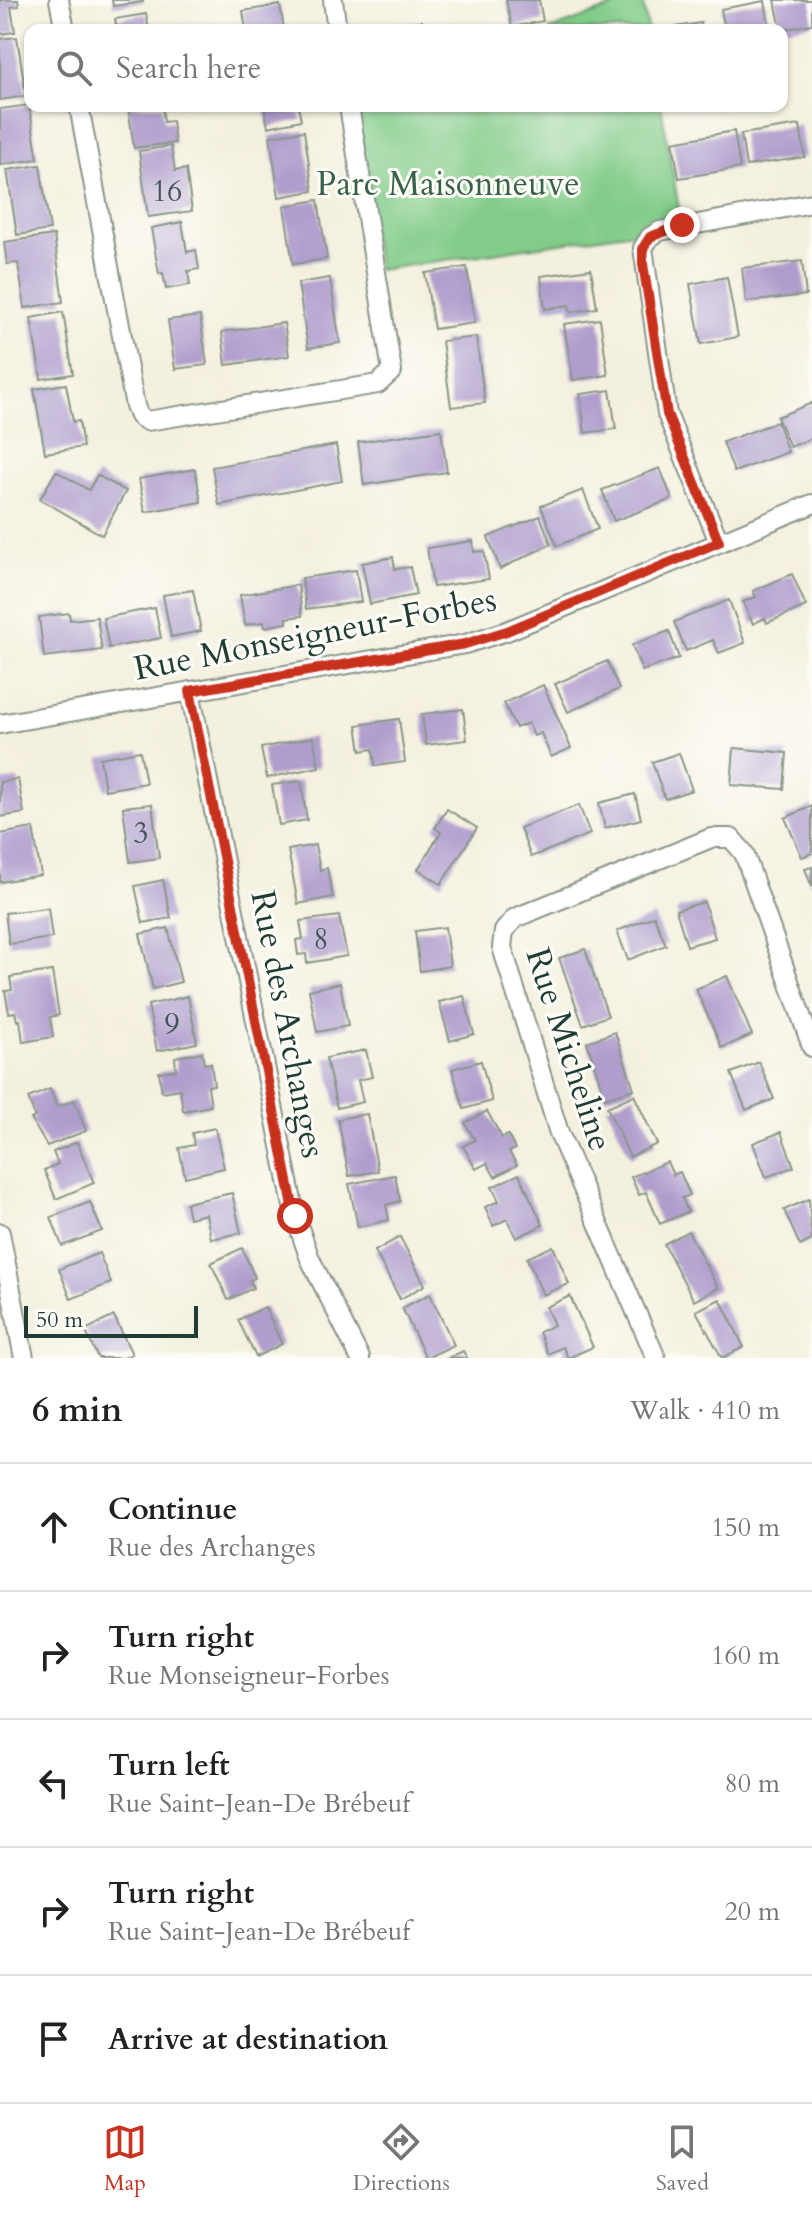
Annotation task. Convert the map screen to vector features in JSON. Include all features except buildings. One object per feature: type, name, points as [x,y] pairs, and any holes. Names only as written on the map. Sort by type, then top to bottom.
[{"type":"street","points":[[59,0],[64,24]]},
{"type":"street","points":[[333,0],[336,24]]},
{"type":"street","points":[[80,112],[135,406],[139,416],[147,421],[378,384],[392,371],[350,112]]},
{"type":"street","points":[[719,542],[667,414],[643,248],[650,237],[660,231],[812,203]]},
{"type":"street","name":"Rue Monseigneur-Forbes","points":[[0,724],[465,644],[507,631],[812,504]]},
{"type":"street","name":"Rue des Archanges","points":[[190,691],[295,1216],[310,1259],[360,1358]]},
{"type":"street","name":"Rue Micheline","points":[[656,1358],[559,1133],[502,947],[504,931],[515,918],[543,906],[711,838],[731,838],[744,853],[812,1047]]},
{"type":"street","points":[[0,1233],[24,1358]]},
{"type":"green space","points":[[612,0],[642,0],[647,24],[566,24],[613,7]]},
{"type":"green space","name":"Parc Maisonneuve","points":[[350,112],[662,112],[682,225],[378,270]]},
{"type":"route","points":[[295,1216],[190,691],[465,644],[507,631],[719,542],[667,414],[643,264],[643,248],[650,237],[682,225]]}]
